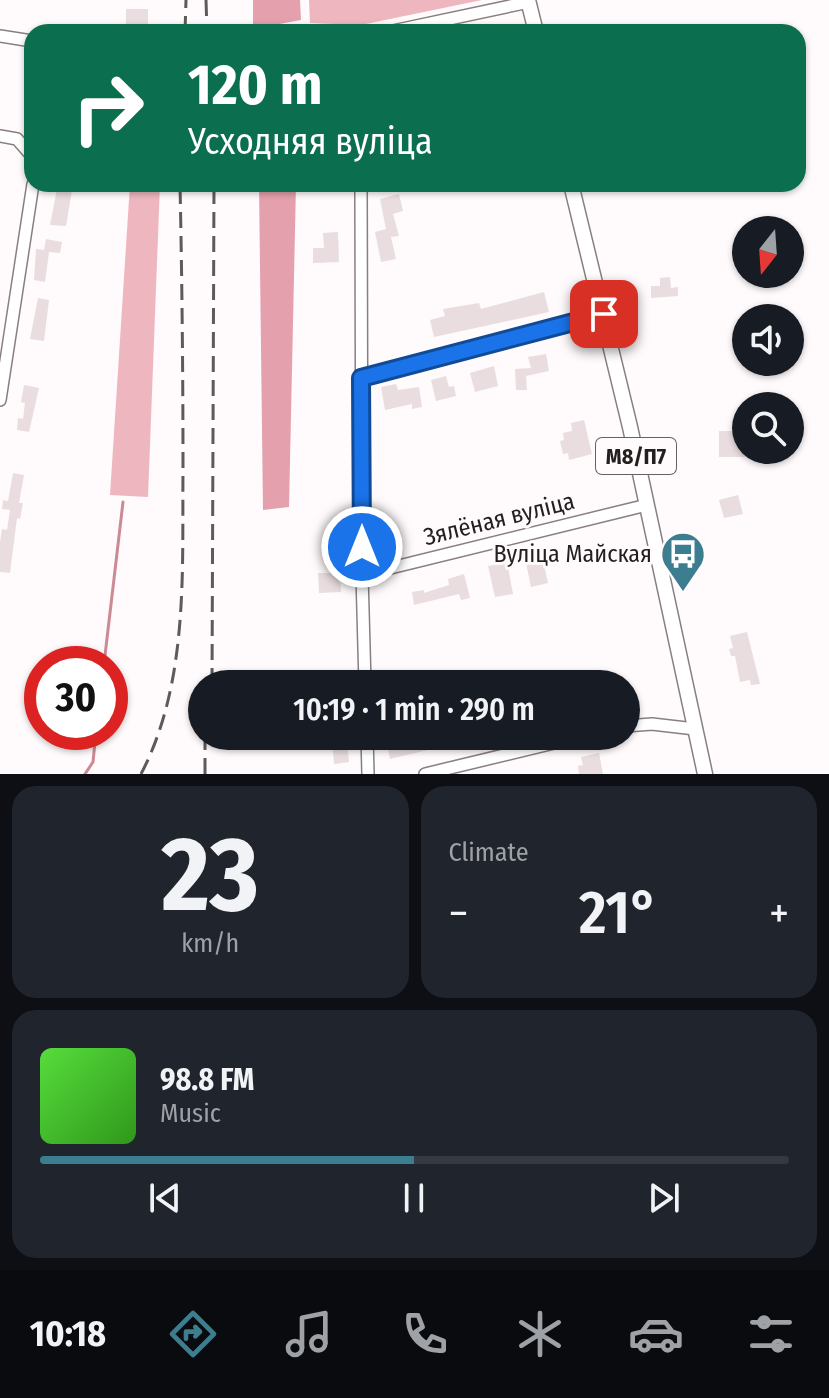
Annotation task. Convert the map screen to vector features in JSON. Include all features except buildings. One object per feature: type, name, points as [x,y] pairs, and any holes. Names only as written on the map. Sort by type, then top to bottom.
[{"type":"main road","points":[[528,1],[534,24]]},
{"type":"main road","name":"М8/П7","points":[[573,192],[604,314],[705,774]]},
{"type":"street","points":[[424,24],[528,1]]},
{"type":"street","points":[[0,36],[24,40]]},
{"type":"street","points":[[0,136],[17,139],[24,147]]},
{"type":"street","points":[[0,400],[32,192]]},
{"type":"street","points":[[361,192],[365,670]]},
{"type":"street","points":[[361,378],[604,314]]},
{"type":"street","name":"Зялёная вуліца","points":[[362,575],[647,505]]},
{"type":"street","points":[[640,725],[695,729]]},
{"type":"street","points":[[367,750],[368,774]]},
{"type":"street","points":[[425,774],[525,750]]},
{"type":"shaded area","points":[[253,0],[300,0],[301,20],[253,24]]},
{"type":"shaded area","points":[[309,0],[482,0],[366,24],[310,23]]},
{"type":"shaded area","points":[[129,192],[160,192],[148,497],[110,495]]},
{"type":"shaded area","points":[[259,192],[296,192],[289,507],[263,510]]},
{"type":"waterway","points":[[106,646],[123,502]]},
{"type":"waterway","points":[[85,774],[93,762],[94,750]]},
{"type":"railway","points":[[185,24],[186,0]]},
{"type":"railway","points":[[206,0],[207,24]]},
{"type":"railway","points":[[141,774],[157,739],[168,702],[180,625],[183,470],[180,192]]},
{"type":"railway","points":[[212,670],[214,192]]},
{"type":"railway","points":[[205,750],[205,774]]},
{"type":"place","name":"Вуліца Майская","points":[[683,593]]},
{"type":"route","points":[[362,547],[361,378],[604,314]]}]
